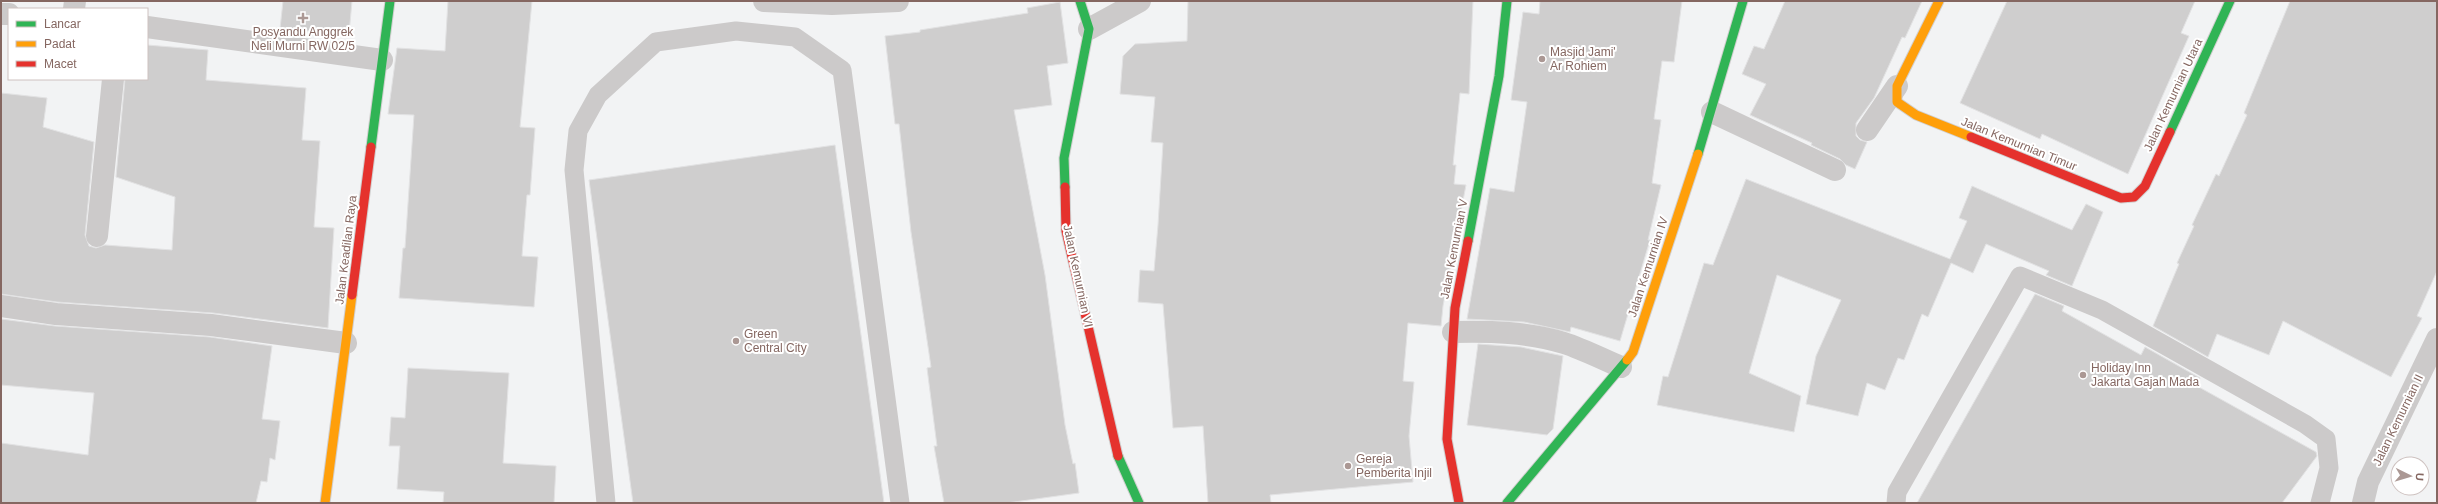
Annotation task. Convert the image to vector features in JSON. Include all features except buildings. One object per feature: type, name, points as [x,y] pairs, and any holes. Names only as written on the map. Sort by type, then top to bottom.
[{"type":"street","name":"Jalan Keadilan Raya","points":[[325,503],[390,1]]},
{"type":"street","points":[[764,1],[832,4],[898,1]]},
{"type":"street","points":[[1080,1],[1089,29],[1140,1]]},
{"type":"street","name":"Jalan Kemurnian V","points":[[1459,503],[1447,439],[1455,308],[1499,76],[1507,1]]},
{"type":"street","name":"Jalan Kemurnian IV","points":[[1506,503],[1633,352],[1712,112],[1743,1]]},
{"type":"street","points":[[1867,130],[1897,94],[1938,1]]},
{"type":"street","name":"Jalan Kemurnian Utara","points":[[2134,196],[2145,186],[2230,1]]},
{"type":"street","points":[[148,27],[382,60]]},
{"type":"street","name":"Jalan Kemurnian VI","points":[[1089,29],[1064,158],[1066,231],[1115,449],[1140,503]]},
{"type":"street","points":[[97,236],[113,80]]},
{"type":"street","name":"Jalan Kemurnian Timur","points":[[1897,94],[1916,115],[2121,198],[2134,196]]},
{"type":"street","points":[[1712,112],[1835,170]]},
{"type":"street","points":[[1,306],[56,314],[211,325],[346,343]]},
{"type":"street","points":[[1453,332],[1481,331],[1535,336],[1564,344],[1621,367]]},
{"type":"street","name":"Jalan Kemurnian II","points":[[2363,503],[2368,482],[2437,339]]},
{"type":"lane","points":[[606,503],[574,170],[578,131],[598,95],[656,42],[736,31],[795,37],[842,70],[900,503]]},
{"type":"lane","points":[[1896,503],[1897,492],[2020,276],[2102,310],[2305,424],[2326,439],[2329,468],[2320,503]]},
{"type":"traffic: fast","points":[[371,147],[390,1]]},
{"type":"traffic: fast","points":[[1065,187],[1064,158],[1089,29],[1080,1]]},
{"type":"traffic: fast","points":[[1468,241],[1499,76],[1507,1]]},
{"type":"traffic: fast","points":[[1698,154],[1743,1]]},
{"type":"traffic: fast","points":[[2170,132],[2230,1]]},
{"type":"traffic: fast","points":[[1507,503],[1627,360]]},
{"type":"traffic: fast","points":[[1118,456],[1139,503]]},
{"type":"traffic: slow","points":[[1939,1],[1897,86],[1897,102],[1916,115],[1971,137]]},
{"type":"traffic: slow","points":[[1627,360],[1633,352],[1698,154]]},
{"type":"traffic: slow","points":[[325,503],[352,295]]},
{"type":"traffic: jam","points":[[1971,137],[2121,198],[2134,197],[2145,186],[2170,132]]},
{"type":"traffic: jam","points":[[352,295],[371,147]]},
{"type":"traffic: jam","points":[[1065,187],[1066,231],[1118,456]]},
{"type":"traffic: jam","points":[[1459,503],[1447,439],[1455,308],[1468,241]]},
{"type":"place","name":"Posyandu Anggrek Neli Murni RW 02/5","points":[[303,18]]},
{"type":"place","name":"Masjid Jami' Ar Rohiem","points":[[1542,59]]},
{"type":"place","name":"Green Central City","points":[[736,341]]},
{"type":"place","name":"Holiday Inn Jakarta Gajah Mada","points":[[2083,375]]},
{"type":"place","name":"Gereja Pemberita Injil","points":[[1348,466]]}]
